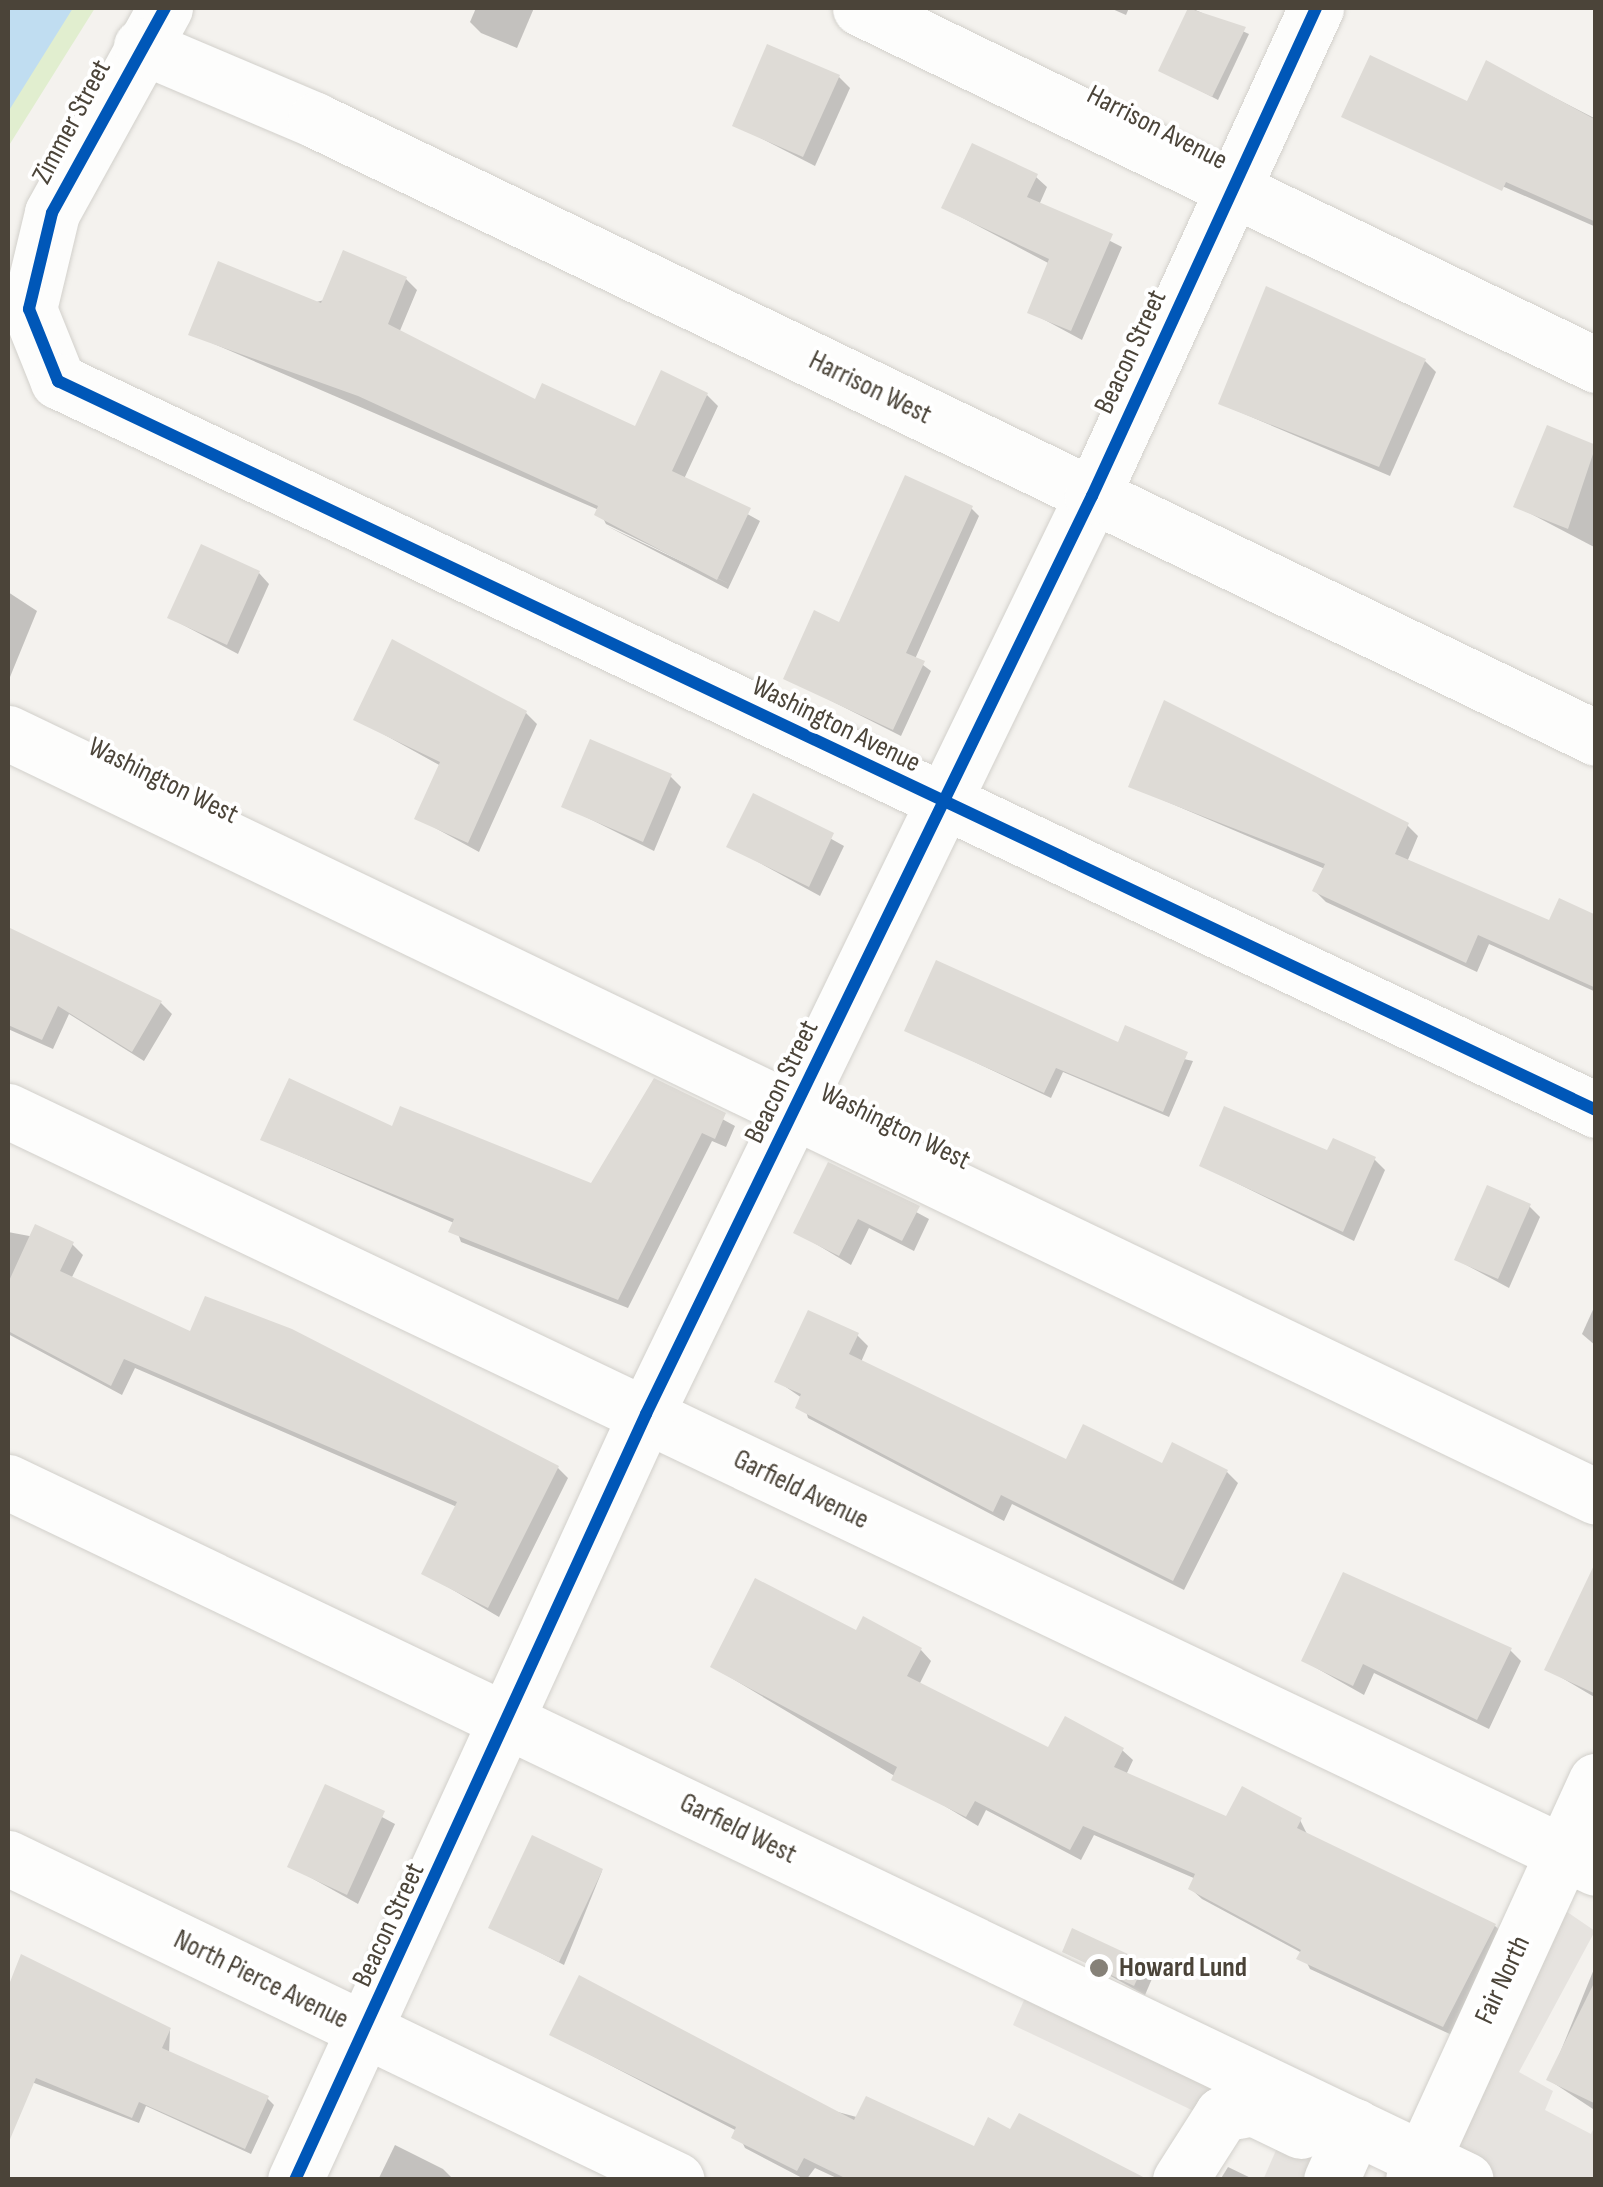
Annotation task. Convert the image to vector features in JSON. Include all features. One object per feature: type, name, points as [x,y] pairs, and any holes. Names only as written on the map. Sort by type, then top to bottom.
[{"type":"street","name":"Harrison Avenue","points":[[860,8],[1232,194],[1596,365]]},
{"type":"street","name":"Beacon Street","points":[[295,2180],[513,1722],[646,1414],[1092,496],[1316,8]]},
{"type":"street","name":"Zimmer Street","points":[[58,381],[30,309],[52,213],[153,27]]},
{"type":"street","name":"Harrison West","points":[[153,27],[315,120],[1596,738]]},
{"type":"street","name":"Washington Avenue","points":[[58,381],[942,804],[1596,1110]]},
{"type":"street","name":"Washington West","points":[[8,732],[798,1108],[1596,1497]]},
{"type":"street","name":"Garfield Avenue","points":[[8,1110],[1579,1860]]},
{"type":"street","name":"Garfield West","points":[[8,1482],[513,1722],[1344,2152],[1434,2172]]},
{"type":"street","name":"Fair North","points":[[1434,2172],[1579,1860],[1596,1782]]},
{"type":"street","name":"North Pierce Avenue","points":[[8,1858],[677,2180]]},
{"type":"street","points":[[1180,2180],[1230,2092]]},
{"type":"green space","points":[[8,8],[95,8],[8,147]]},
{"type":"shaded area","points":[[1557,1905],[1595,1931],[1519,2072],[1553,2091],[1545,2110],[1591,2134],[1595,2125],[1595,2179],[1490,2179],[1436,2153]]},
{"type":"shaded area","points":[[1030,1987],[1216,2075],[1198,2113],[1013,2025]]},
{"type":"shaded area","points":[[1281,2139],[1371,2179],[1263,2180]]},
{"type":"water","points":[[8,8],[73,8],[8,112]]},
{"type":"building","points":[[1188,8],[1246,27],[1212,97],[1158,71]]},
{"type":"building","points":[[767,44],[840,75],[803,157],[732,126]]},
{"type":"building","points":[[1370,55],[1467,101],[1486,60],[1596,120],[1596,222],[1506,182],[1502,191],[1341,117]]},
{"type":"building","points":[[972,143],[1038,174],[1027,197],[1113,234],[1071,331],[1027,313],[1049,259],[941,208]]},
{"type":"building","points":[[343,250],[407,277],[388,324],[535,399],[542,383],[635,426],[661,370],[708,393],[672,471],[751,508],[717,580],[594,515],[598,506],[358,396],[188,335],[218,261],[321,303]]},
{"type":"building","points":[[1266,286],[1426,359],[1379,467],[1218,404]]},
{"type":"building","points":[[1547,425],[1596,445],[1568,529],[1513,507]]},
{"type":"building","points":[[905,475],[973,506],[906,653],[925,661],[893,730],[783,679],[814,610],[839,622]]},
{"type":"building","points":[[201,544],[260,571],[227,645],[167,618]]},
{"type":"building","points":[[392,639],[527,711],[468,843],[414,819],[440,762],[353,720]]},
{"type":"building","points":[[1164,700],[1409,823],[1395,854],[1549,920],[1559,898],[1596,915],[1596,988],[1478,935],[1466,963],[1312,891],[1325,864],[1128,787]]},
{"type":"building","points":[[590,739],[672,774],[643,842],[561,807]]},
{"type":"building","points":[[753,793],[834,833],[809,887],[726,847]]},
{"type":"building","points":[[8,927],[162,1001],[132,1052],[58,1006],[42,1040],[8,1025]]},
{"type":"building","points":[[936,960],[1118,1042],[1125,1025],[1188,1052],[1163,1112],[1056,1068],[1044,1093],[904,1031]]},
{"type":"building","points":[[289,1078],[392,1126],[400,1106],[591,1183],[654,1078],[726,1113],[715,1139],[702,1133],[618,1300],[448,1232],[454,1219],[260,1140]]},
{"type":"building","points":[[1224,1106],[1327,1150],[1333,1138],[1376,1157],[1343,1232],[1199,1166]]},
{"type":"building","points":[[828,1162],[920,1206],[902,1241],[858,1219],[839,1256],[793,1233]]},
{"type":"building","points":[[1487,1185],[1531,1204],[1498,1279],[1454,1260]]},
{"type":"building","points":[[35,1224],[74,1242],[60,1271],[190,1331],[205,1296],[292,1329],[559,1466],[488,1608],[421,1574],[457,1502],[124,1359],[111,1386],[8,1331],[8,1283]]},
{"type":"building","points":[[808,1310],[859,1333],[849,1354],[1066,1459],[1083,1424],[1162,1463],[1172,1442],[1228,1470],[1173,1581],[1001,1495],[993,1512],[795,1408],[801,1394],[774,1382]]},
{"type":"building","points":[[1596,1561],[1596,1694],[1544,1670]]},
{"type":"building","points":[[1343,1572],[1512,1648],[1477,1720],[1363,1664],[1353,1686],[1301,1661]]},
{"type":"building","points":[[755,1578],[856,1630],[863,1616],[922,1648],[907,1676],[1048,1747],[1065,1716],[1124,1748],[1114,1767],[1226,1816],[1242,1786],[1302,1818],[1297,1828],[1496,1924],[1443,2027],[1296,1959],[1301,1950],[1188,1889],[1195,1874],[1083,1826],[1070,1850],[975,1801],[966,1817],[891,1780],[897,1767],[710,1667]]},
{"type":"building","points":[[325,1784],[385,1811],[347,1895],[287,1867]]},
{"type":"building","points":[[532,1835],[603,1869],[559,1962],[488,1928]]},
{"type":"building","points":[[1072,1928],[1145,1962],[1134,1986],[1062,1952]]},
{"type":"building","points":[[21,1954],[171,2028],[162,2048],[269,2096],[245,2149],[139,2102],[132,2118],[36,2078],[8,2144],[8,1987]]},
{"type":"building","points":[[579,1975],[854,2120],[866,2096],[974,2146],[988,2117],[1010,2129],[1019,2113],[1149,2180],[849,2180],[804,2158],[797,2171],[731,2138],[736,2127],[549,2035]]},
{"type":"building","points":[[1596,1979],[1596,2104],[1546,2080]]},
{"type":"cycle path","points":[[165,8],[52,213],[29,309],[58,381],[1596,1110]]},
{"type":"cycle path","points":[[295,2180],[646,1414],[1092,496],[1316,8]]},
{"type":"place","name":"Howard Lund","points":[[1099,1968]]}]
